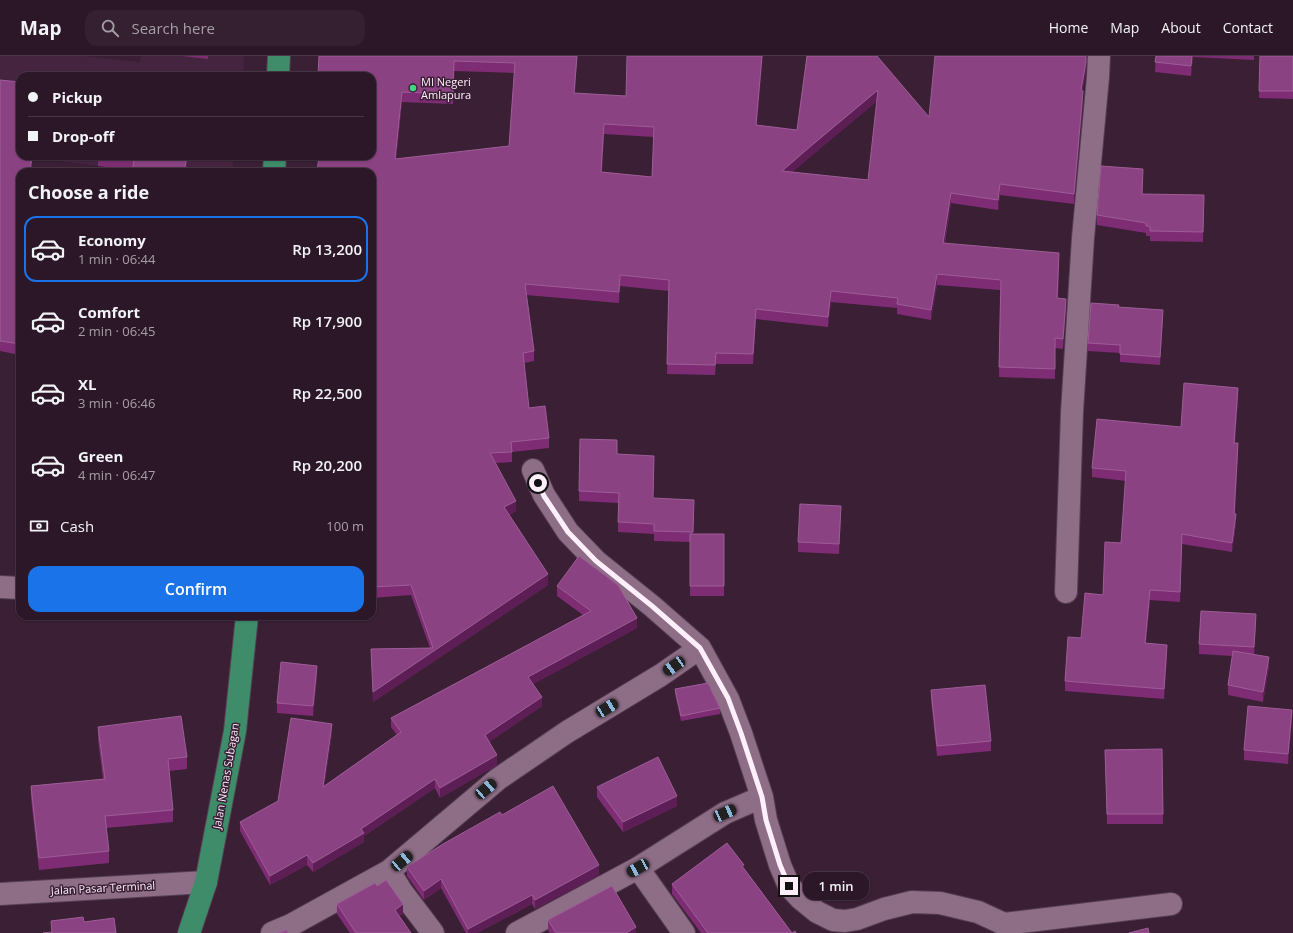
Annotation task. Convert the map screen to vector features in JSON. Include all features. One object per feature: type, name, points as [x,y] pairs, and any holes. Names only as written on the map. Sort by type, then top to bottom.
[{"type":"main road","points":[[278,56],[278,72]]},
{"type":"main road","name":"Jalan Nenas Subagan","points":[[189,933],[206,882],[235,731],[247,620]]},
{"type":"street","points":[[1066,592],[1072,412],[1083,238],[1099,56]]},
{"type":"street","points":[[533,470],[544,496],[568,532],[596,561],[652,606],[700,648],[728,698],[762,797],[766,820],[780,865],[789,886],[801,899],[817,912],[833,920],[845,921],[857,919],[884,909],[912,902],[940,903],[978,912],[1008,928],[1171,904]]},
{"type":"street","points":[[0,587],[16,588]]},
{"type":"street","points":[[272,933],[291,925],[390,871],[498,779],[567,732],[661,675],[700,648]]},
{"type":"street","points":[[517,933],[638,868],[725,813],[762,797]]},
{"type":"street","points":[[638,868],[684,933]]},
{"type":"street","points":[[390,871],[402,892],[432,933]]},
{"type":"street","name":"Jalan Pasar Terminal","points":[[0,894],[206,882]]},
{"type":"shaded area","points":[[0,56],[83,56],[140,62],[141,56],[244,56],[243,72],[16,72],[16,156],[0,154]]},
{"type":"shaded area","points":[[50,160],[234,160],[232,168],[117,168]]},
{"type":"building","points":[[319,56],[577,56],[574,93],[626,96],[627,56],[762,56],[756,125],[797,130],[807,56],[877,56],[929,117],[935,56],[1086,56],[1081,90],[1083,91],[1074,194],[1000,184],[998,200],[951,193],[943,243],[1059,253],[1057,298],[1066,299],[1063,339],[1055,338],[1055,369],[999,367],[1001,280],[937,274],[931,310],[897,304],[898,298],[831,291],[828,317],[756,309],[753,354],[716,353],[715,365],[667,364],[669,280],[620,275],[619,292],[525,284],[534,351],[523,353],[529,408],[545,406],[549,438],[511,442],[512,452],[490,453],[516,501],[504,507],[548,574],[373,692],[371,649],[433,648],[411,585],[376,587],[376,168],[318,168],[318,160],[376,160],[376,72],[318,72]],"holes":[[[454,61],[515,63],[509,146],[395,159],[402,92],[453,94]],[[878,90],[868,180],[782,171],[812,145]],[[604,124],[654,127],[652,177],[601,172]]]},
{"type":"building","points":[[1156,56],[1192,56],[1191,66],[1155,62]]},
{"type":"building","points":[[1260,56],[1293,56],[1293,91],[1259,91]]},
{"type":"building","points":[[0,80],[16,82],[16,160],[32,160],[30,168],[16,168],[16,343],[0,341]]},
{"type":"building","points":[[134,160],[186,160],[185,168],[133,168]]},
{"type":"building","points":[[1101,166],[1143,169],[1142,194],[1204,195],[1203,232],[1150,231],[1150,226],[1146,226],[1146,223],[1097,215]]},
{"type":"building","points":[[1091,303],[1119,305],[1118,307],[1163,310],[1160,357],[1120,354],[1120,345],[1088,343]]},
{"type":"building","points":[[1184,383],[1238,388],[1234,443],[1238,443],[1234,514],[1236,514],[1232,543],[1182,534],[1180,592],[1150,590],[1145,643],[1167,645],[1164,689],[1065,681],[1068,637],[1081,638],[1085,593],[1103,595],[1105,542],[1121,543],[1126,471],[1092,468],[1097,419],[1181,427]]},
{"type":"building","points":[[580,439],[617,440],[617,454],[654,456],[653,498],[694,500],[693,532],[654,531],[654,524],[618,522],[619,493],[579,491]]},
{"type":"building","points":[[800,504],[841,506],[839,544],[798,542]]},
{"type":"building","points":[[690,534],[724,534],[724,586],[690,586]]},
{"type":"building","points":[[579,556],[618,585],[637,618],[528,677],[542,697],[485,735],[497,755],[440,788],[435,779],[361,829],[364,833],[313,863],[307,855],[270,876],[240,822],[278,801],[291,718],[332,724],[323,787],[401,732],[391,718],[591,611],[557,586]]},
{"type":"building","points":[[1201,611],[1256,614],[1254,647],[1199,644]]},
{"type":"building","points":[[1233,651],[1269,657],[1263,692],[1228,685]]},
{"type":"building","points":[[281,662],[317,666],[313,706],[277,703]]},
{"type":"building","points":[[708,683],[720,708],[681,716],[675,689]]},
{"type":"building","points":[[985,685],[991,741],[937,746],[931,690]]},
{"type":"building","points":[[1248,706],[1292,710],[1288,754],[1244,750]]},
{"type":"building","points":[[181,716],[187,757],[168,759],[173,810],[105,816],[109,851],[39,858],[31,786],[105,779],[98,727]]},
{"type":"building","points":[[1162,749],[1163,814],[1107,814],[1105,750]]},
{"type":"building","points":[[658,757],[677,796],[623,822],[597,787]]},
{"type":"building","points":[[553,786],[599,865],[535,900],[532,895],[468,929],[441,879],[424,891],[407,867],[443,844],[500,812],[502,815]]},
{"type":"building","points":[[727,843],[744,865],[742,866],[792,933],[708,933],[672,884]]},
{"type":"building","points":[[386,880],[403,904],[395,910],[411,933],[356,933],[337,904],[375,883],[377,886]]},
{"type":"building","points":[[612,886],[636,927],[626,933],[556,933],[548,920]]},
{"type":"building","points":[[83,917],[84,922],[114,918],[116,933],[43,933],[52,932],[51,921]]},
{"type":"building","points":[[1148,928],[1149,933],[1129,933]]},
{"type":"building","points":[[287,930],[288,933],[278,933]]},
{"type":"place","name":"MI Negeri Amlapura","points":[[413,88]]},
{"type":"route","points":[[538,483],[544,496],[568,532],[596,561],[652,606],[673,626],[700,648],[728,698],[762,797],[766,820],[780,865],[789,886]]}]
